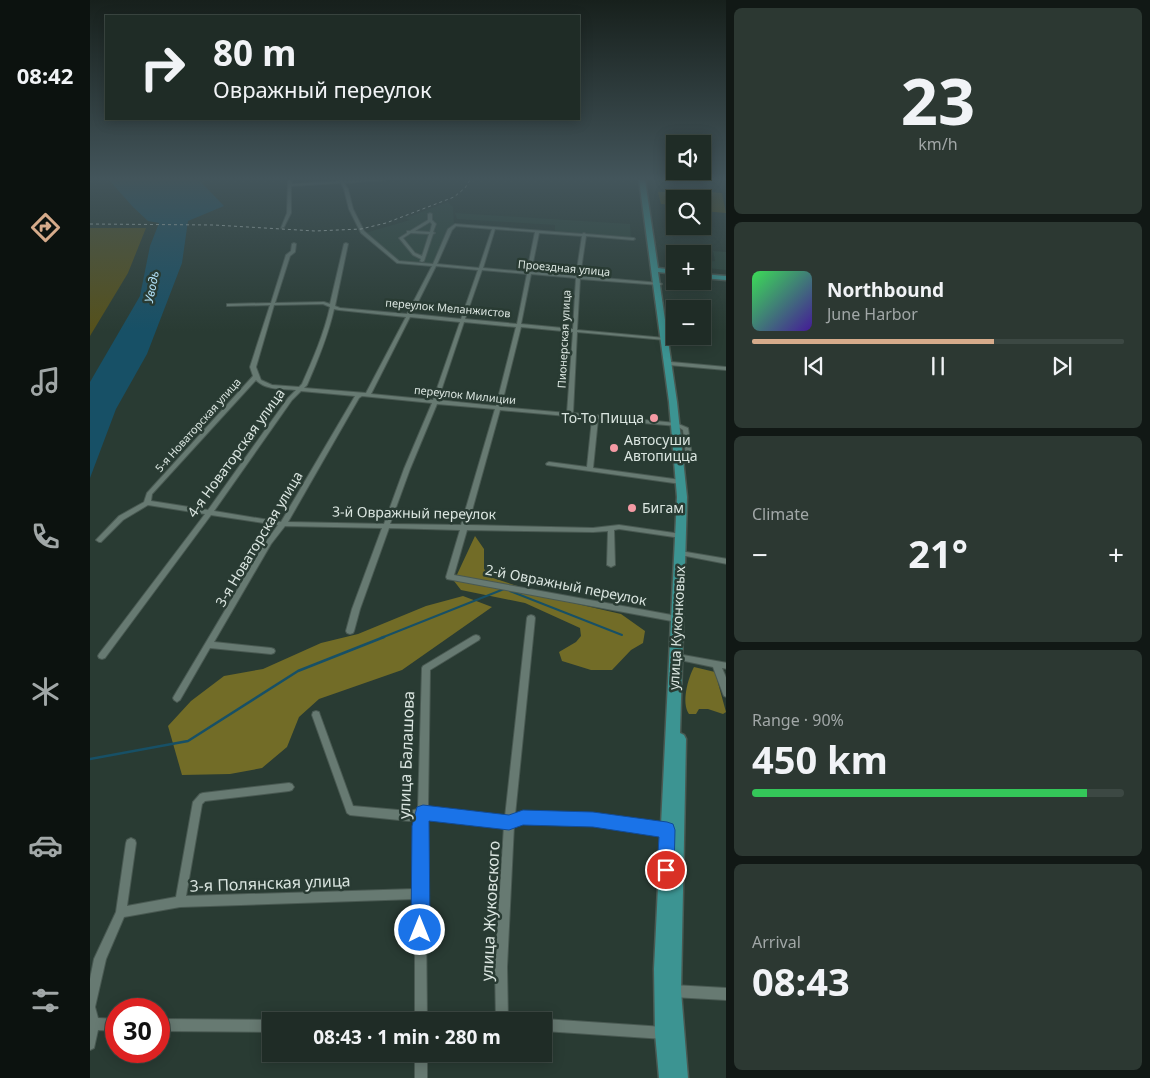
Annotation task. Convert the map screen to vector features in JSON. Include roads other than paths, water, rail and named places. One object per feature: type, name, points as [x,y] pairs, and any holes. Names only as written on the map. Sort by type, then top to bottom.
[{"type":"main road","name":"улица Куконковых","points":[[650,230],[684,461],[687,522],[672,990],[678,1078]]},
{"type":"main road","points":[[656,271],[666,272]]},
{"type":"main road","points":[[711,276],[726,277]]},
{"type":"main road","name":"улица Куконковых","points":[[658,284],[669,363]]},
{"type":"main road","name":"улица Куконковых","points":[[669,1078],[665,1033],[663,969],[667,830],[681,536],[678,426]]},
{"type":"street","name":"Проездная улица","points":[[362,230],[376,245],[398,262],[658,284]]},
{"type":"street","points":[[411,230],[401,238],[402,242],[414,254],[422,258]]},
{"type":"street","name":"3-я Новаторская улица","points":[[177,698],[268,543],[283,524],[357,397],[366,394],[435,266],[449,230]]},
{"type":"street","points":[[350,631],[356,608],[388,526],[407,469],[435,402],[493,230]]},
{"type":"street","points":[[528,230],[633,239]]},
{"type":"street","points":[[463,526],[498,408],[519,325],[538,231]]},
{"type":"street","points":[[408,232],[433,233],[420,264]]},
{"type":"street","name":"Пионерская улица","points":[[570,416],[578,278],[584,234]]},
{"type":"street","name":"5-я Новаторская улица","points":[[99,540],[121,518],[147,503],[149,494],[256,376],[253,367],[288,255],[293,252],[294,244]]},
{"type":"street","name":"4-я Новаторская улица","points":[[102,656],[209,514],[290,399],[302,388],[318,354],[346,244]]},
{"type":"street","name":"переулок Меланжистов","points":[[230,305],[332,305],[339,309],[576,330],[665,340]]},
{"type":"street","points":[[669,363],[726,369]]},
{"type":"street","name":"переулок Милиции","points":[[256,376],[259,382],[266,385],[678,426]]},
{"type":"street","points":[[590,470],[595,418]]},
{"type":"street","points":[[550,464],[681,482]]},
{"type":"street","name":"3-й Овражный переулок","points":[[147,503],[283,524],[611,529],[619,527],[681,536]]},
{"type":"street","name":"2-й Овражный переулок","points":[[463,526],[450,577],[678,619]]},
{"type":"street","points":[[611,529],[611,565]]},
{"type":"street","points":[[686,554],[726,562]]},
{"type":"street","name":"улица Жуковского","points":[[502,1012],[502,967],[509,822],[531,618]]},
{"type":"street","name":"улица Балашова","points":[[421,1012],[420,826],[423,813],[426,668],[476,638]]},
{"type":"street","points":[[209,645],[271,651]]},
{"type":"street","points":[[683,658],[722,666],[726,694]]},
{"type":"street","points":[[316,715],[350,810],[409,816],[423,813],[509,822],[523,817],[593,820],[667,830]]},
{"type":"street","points":[[180,902],[198,802],[203,797],[288,787]]},
{"type":"street","points":[[90,1044],[92,1024],[90,1007],[100,959],[120,912],[131,843]]},
{"type":"street","name":"3-я Полянская улица","points":[[120,912],[180,902],[420,894]]},
{"type":"street","points":[[672,990],[726,994]]},
{"type":"street","points":[[92,1024],[105,1025]]},
{"type":"street","points":[[170,1026],[262,1026]]},
{"type":"street","points":[[552,1026],[665,1033]]},
{"type":"street","points":[[421,1062],[421,1078]]},
{"type":"water","name":"Уводь","points":[[156,230],[187,230],[182,263],[147,354],[116,409],[90,478],[90,382],[140,296],[150,246]]},
{"type":"waterway","points":[[381,638],[504,589]]},
{"type":"waterway","points":[[510,591],[622,635]]},
{"type":"waterway","points":[[90,759],[188,741],[298,671],[384,637]]},
{"type":"railway","points":[[303,230],[331,230]]},
{"type":"place","name":"То-То Пицца","points":[[654,418]]},
{"type":"place","name":"Автосуши Автопицца","points":[[614,448]]},
{"type":"place","name":"Бигам","points":[[632,508]]}]
